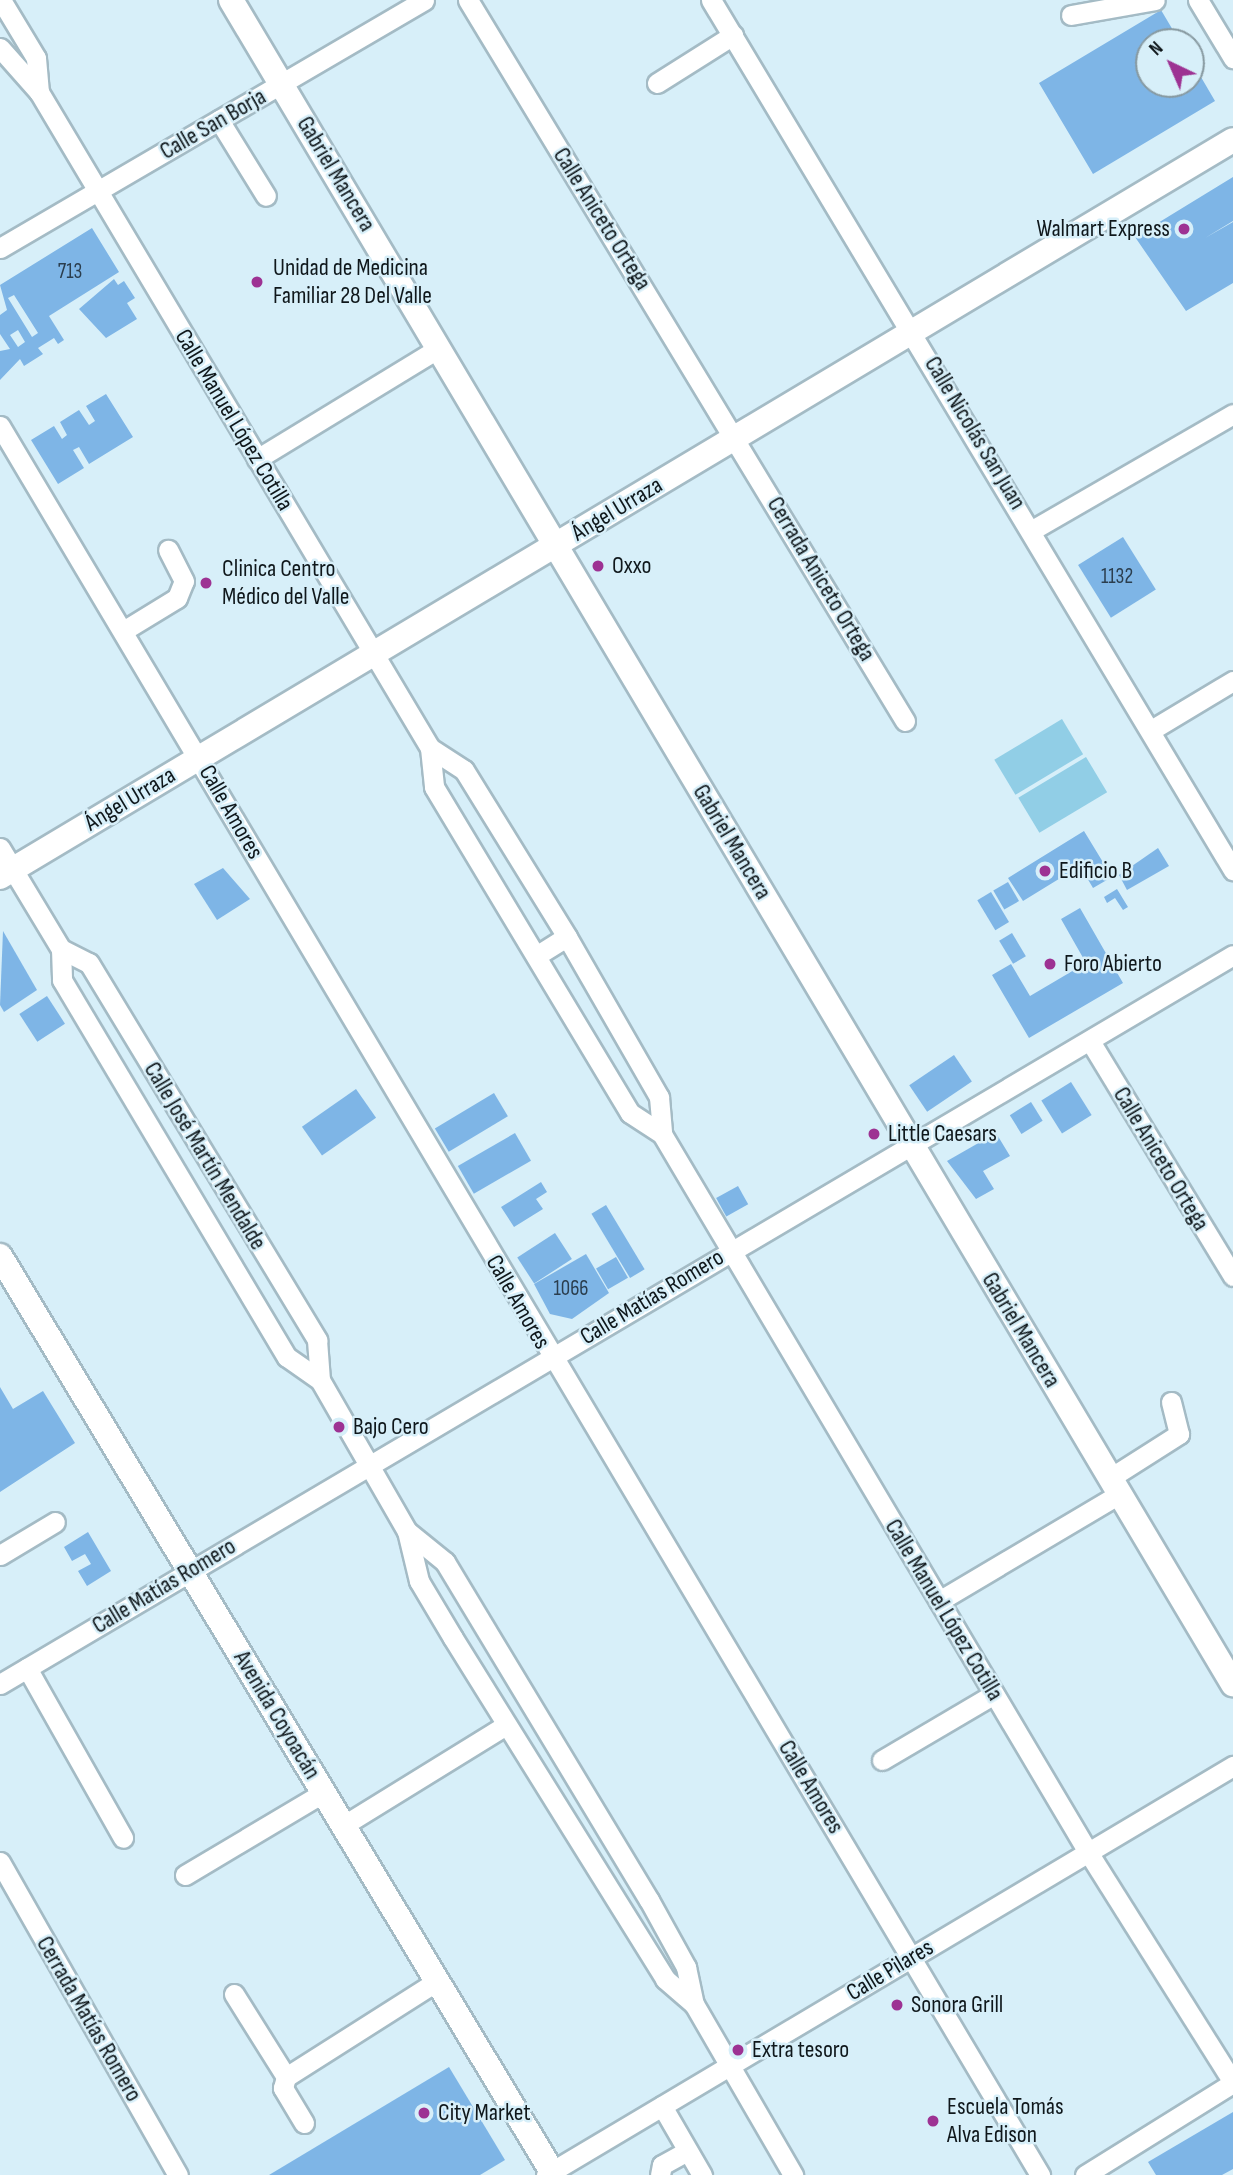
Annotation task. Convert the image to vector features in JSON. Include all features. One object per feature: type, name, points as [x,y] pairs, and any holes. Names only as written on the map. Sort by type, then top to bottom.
[{"type":"main road","name":"Gabriel Mancera","points":[[231,0],[1233,1684]]},
{"type":"main road","name":"Ángel Urraza","points":[[6,873],[1233,140]]},
{"type":"main road","name":"Avenida Coyoacán","points":[[0,1256],[437,1980],[550,2174]]},
{"type":"street","name":"Calle Manuel López Cotilla","points":[[1,0],[36,58],[39,92]]},
{"type":"street","name":"Calle San Borja","points":[[0,248],[424,0]]},
{"type":"street","name":"Calle Aniceto Ortega","points":[[468,0],[736,437]]},
{"type":"street","name":"Calle Nicolás San Juan","points":[[711,0],[1034,529],[1233,870]]},
{"type":"street","points":[[1071,15],[1155,0]]},
{"type":"street","points":[[1198,0],[1233,58]]},
{"type":"street","points":[[657,83],[733,35]]},
{"type":"street","name":"Calle Manuel López Cotilla","points":[[0,48],[19,78],[39,92],[430,748],[434,787],[630,1112],[662,1134],[1088,1852],[1233,2082]]},
{"type":"street","points":[[219,120],[265,196]]},
{"type":"street","points":[[257,459],[439,348]]},
{"type":"street","points":[[1034,529],[1233,414]]},
{"type":"street","name":"Calle Amores","points":[[0,426],[199,757],[551,1358],[914,1956],[1040,2175]]},
{"type":"street","name":"Cerrada Aniceto Ortega","points":[[736,437],[905,721]]},
{"type":"street","points":[[123,631],[177,598],[184,581],[167,550]]},
{"type":"street","points":[[1153,729],[1233,681]]},
{"type":"street","name":"Calle Manuel López Cotilla","points":[[430,748],[464,770],[567,937],[659,1097],[662,1134]]},
{"type":"street","name":"Calle José Martín Mendalde","points":[[0,848],[6,873],[61,948],[89,963],[317,1340],[320,1380],[407,1531],[419,1581],[623,1916],[665,1979],[694,2004]]},
{"type":"street","points":[[536,956],[567,937]]},
{"type":"street","name":"Calle José Martín Mendalde","points":[[61,948],[62,980],[280,1345],[301,1371],[320,1380]]},
{"type":"street","name":"Calle Matías Romero","points":[[0,1684],[1233,956]]},
{"type":"street","name":"Calle Aniceto Ortega","points":[[1090,1041],[1233,1276]]},
{"type":"street","points":[[939,1601],[1114,1486],[1179,1434],[1171,1402]]},
{"type":"street","points":[[0,1555],[55,1522]]},
{"type":"street","name":"Calle José Martín Mendalde","points":[[407,1531],[446,1562],[573,1772],[686,1966],[694,2004],[793,2175]]},
{"type":"street","points":[[453,1638],[481,1621]]},
{"type":"street","points":[[27,1668],[123,1838]]},
{"type":"street","points":[[882,1760],[994,1694]]},
{"type":"street","points":[[344,1825],[506,1725]]},
{"type":"street","name":"Calle Pilares","points":[[550,2174],[1233,1766]]},
{"type":"street","points":[[545,1790],[573,1772]]},
{"type":"street","points":[[185,1875],[324,1792]]},
{"type":"street","name":"Cerrada Matías Romero","points":[[0,1862],[178,2175]]},
{"type":"street","points":[[623,1916],[649,1900]]},
{"type":"street","points":[[286,2077],[437,1980]]},
{"type":"street","points":[[234,1994],[286,2077],[284,2088],[304,2123]]},
{"type":"street","points":[[1084,2175],[1233,2082]]},
{"type":"street","points":[[662,2106],[702,2175]]},
{"type":"street","points":[[660,2175],[662,2165],[687,2151]]},
{"type":"shaded area","points":[[1062,719],[1083,754],[1015,795],[994,760]]},
{"type":"shaded area","points":[[1086,757],[1107,792],[1039,833],[1018,798]]},
{"type":"building","points":[[1161,10],[1172,28],[1135,28],[1135,98],[1205,98],[1205,84],[1215,101],[1093,174],[1039,83]]},
{"type":"building","points":[[1233,177],[1233,221],[1205,238],[1233,222],[1233,283],[1186,311],[1135,237]]},
{"type":"building","points":[[92,228],[119,272],[49,316],[64,340],[58,344],[54,338],[38,348],[43,354],[24,366],[20,359],[0,380],[0,351],[10,349],[0,334],[0,315],[7,310],[0,285]],"holes":[[[14,295],[38,333],[32,337],[8,298]],[[18,330],[25,342],[18,347],[10,335]]]},
{"type":"building","points":[[114,279],[118,285],[124,281],[135,298],[127,303],[137,319],[106,338],[79,309]]},
{"type":"building","points":[[106,394],[133,437],[89,464],[79,447],[73,450],[84,468],[58,484],[31,440],[54,426],[62,439],[67,435],[60,422],[79,410],[89,425],[95,421],[86,406]]},
{"type":"building","points":[[1123,537],[1156,590],[1111,618],[1078,565]]},
{"type":"building","name":"Edificio B","points":[[1084,831],[1112,877],[1093,888],[1080,866],[1023,901],[1008,878]]},
{"type":"building","points":[[1158,848],[1169,866],[1127,890],[1119,875]]},
{"type":"building","points":[[223,868],[250,899],[217,920],[194,884]]},
{"type":"building","points":[[1008,882],[1019,901],[1004,910],[993,890]]},
{"type":"building","points":[[1117,889],[1128,907],[1123,910],[1115,898],[1107,903],[1104,897]]},
{"type":"building","points":[[991,892],[1009,922],[995,930],[977,900]]},
{"type":"building","points":[[1080,908],[1123,983],[1029,1038],[992,975],[1011,964],[1030,996],[1086,963],[1061,919]]},
{"type":"building","points":[[3,931],[37,990],[4,1012],[0,1005]]},
{"type":"building","points":[[1012,933],[1026,956],[1013,964],[999,941]]},
{"type":"building","points":[[47,996],[65,1024],[37,1042],[19,1014]]},
{"type":"building","points":[[954,1055],[972,1082],[927,1112],[909,1085]]},
{"type":"building","points":[[1071,1082],[1092,1115],[1062,1134],[1041,1101]]},
{"type":"building","points":[[356,1089],[376,1118],[322,1156],[302,1127]]},
{"type":"building","points":[[494,1093],[508,1116],[449,1152],[435,1129]]},
{"type":"building","points":[[1031,1102],[1043,1121],[1021,1134],[1010,1115]]},
{"type":"building","points":[[515,1133],[531,1161],[474,1194],[458,1166]]},
{"type":"building","points":[[996,1133],[1010,1156],[983,1171],[994,1189],[976,1199],[947,1161]]},
{"type":"building","points":[[541,1182],[547,1192],[536,1199],[543,1209],[514,1227],[501,1207]]},
{"type":"building","points":[[738,1186],[748,1204],[726,1216],[716,1198]]},
{"type":"building","points":[[606,1205],[645,1269],[630,1278],[591,1214]]},
{"type":"building","points":[[555,1233],[572,1259],[534,1284],[517,1258]]},
{"type":"building","points":[[586,1254],[609,1293],[572,1319],[550,1314],[534,1284]]},
{"type":"building","points":[[616,1257],[628,1278],[608,1289],[596,1268]]},
{"type":"building","points":[[0,1387],[13,1409],[43,1391],[75,1443],[0,1492]]},
{"type":"building","points":[[88,1532],[111,1571],[87,1586],[78,1571],[91,1564],[85,1554],[72,1561],[64,1547]]},
{"type":"building","name":"City Market","points":[[449,2067],[505,2160],[480,2175],[269,2175]]},
{"type":"building","points":[[1233,2112],[1233,2169],[1222,2175],[1156,2175],[1148,2162]]},
{"type":"place","name":"Walmart Express","points":[[1184,229]]},
{"type":"place","name":"Unidad de Medicina Familiar 28 Del Valle","points":[[257,282]]},
{"type":"place","name":"Oxxo","points":[[598,566]]},
{"type":"place","name":"Clinica Centro Médico del Valle","points":[[206,583]]},
{"type":"place","name":"Edificio B","points":[[1045,871]]},
{"type":"place","name":"Foro Abierto","points":[[1050,964]]},
{"type":"place","name":"Little Caesars","points":[[874,1134]]},
{"type":"place","name":"Bajo Cero","points":[[339,1427]]},
{"type":"place","name":"Sonora Grill","points":[[897,2005]]},
{"type":"place","name":"Extra tesoro","points":[[738,2050]]},
{"type":"place","name":"City Market","points":[[424,2113]]},
{"type":"place","name":"Escuela Tomás Alva Edison","points":[[933,2121]]}]
